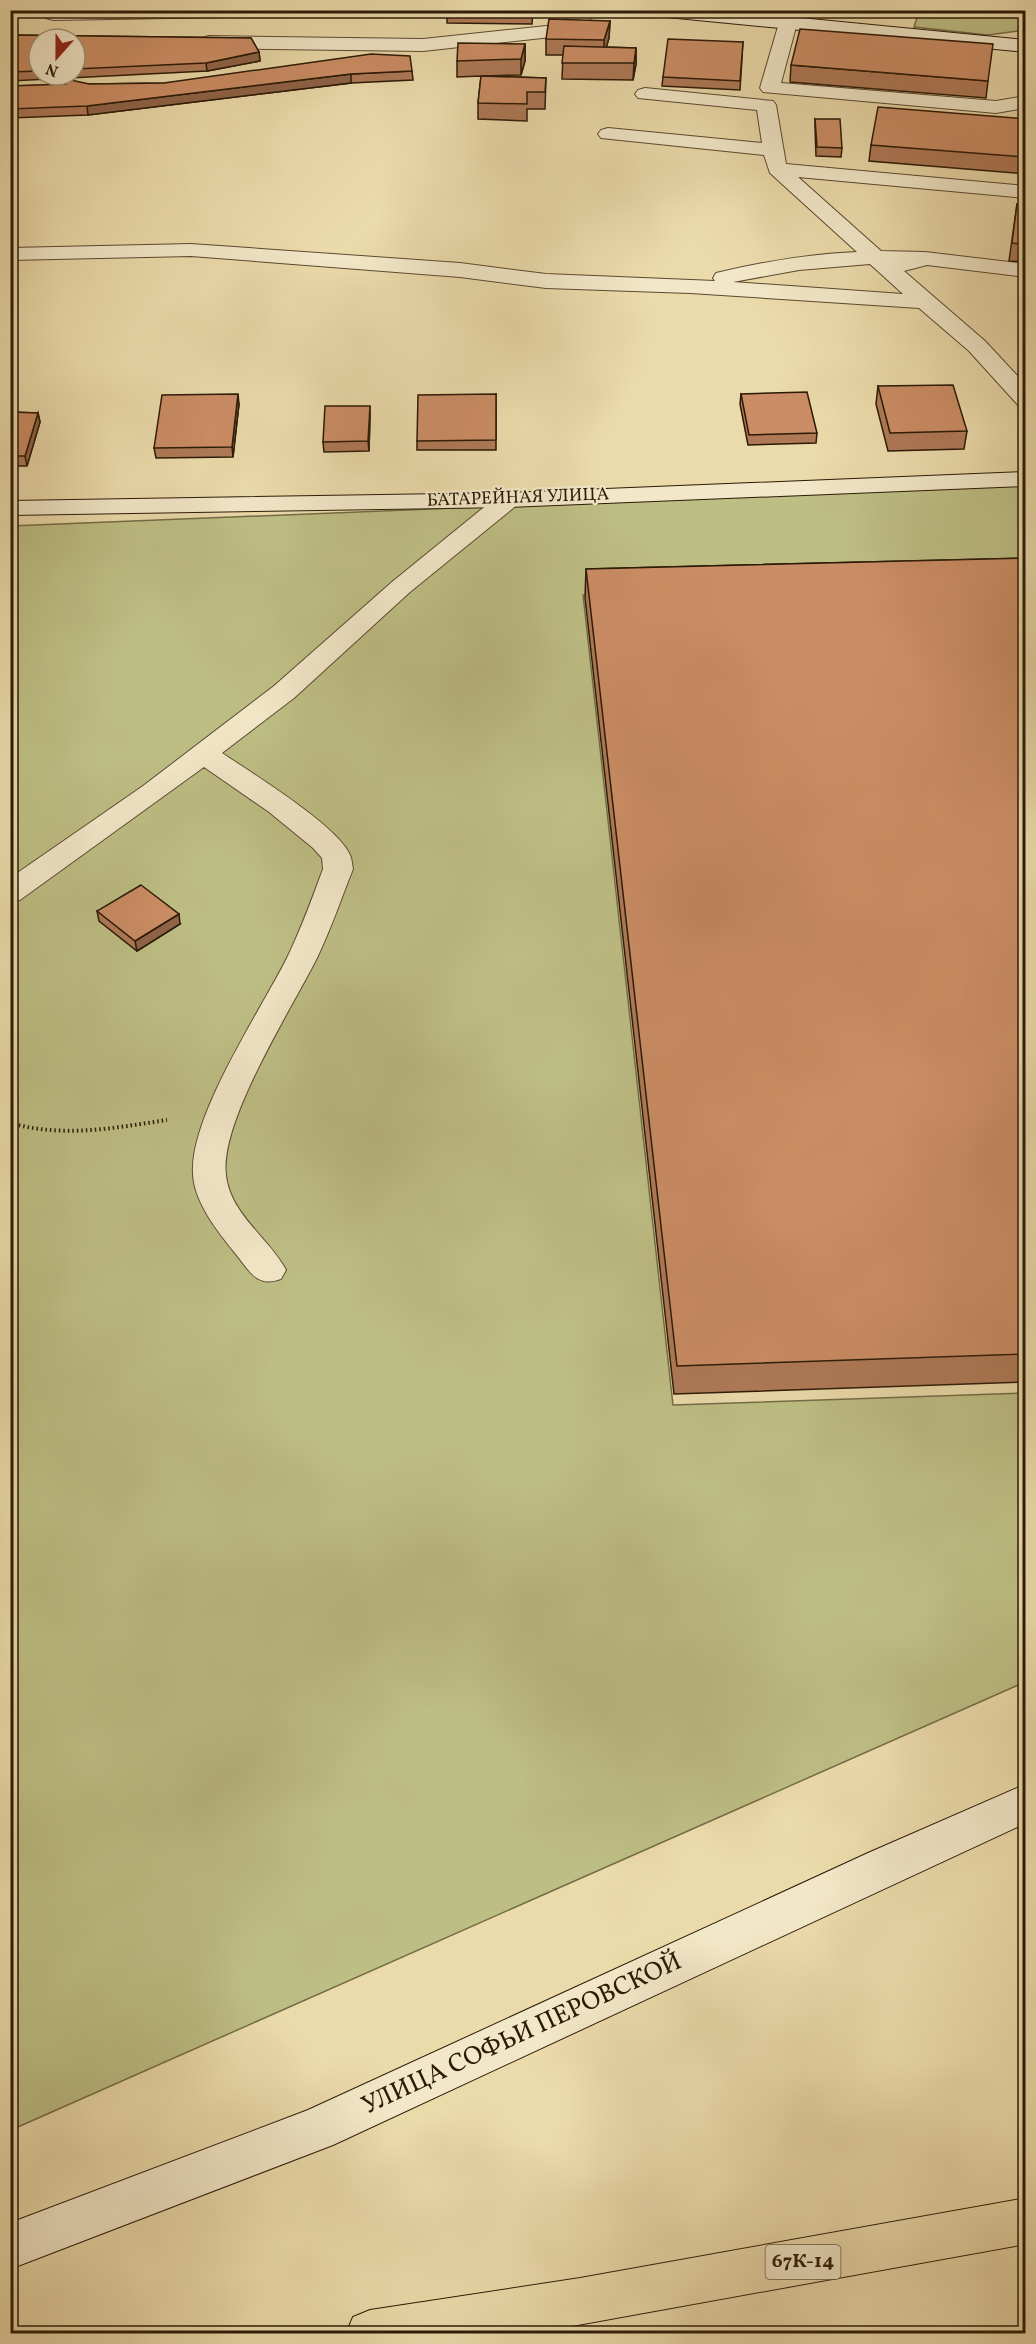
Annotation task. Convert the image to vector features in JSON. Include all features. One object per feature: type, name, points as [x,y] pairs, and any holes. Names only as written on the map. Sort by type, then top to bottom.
[{"type":"main road","name":"67К-14","points":[[370,2334],[580,2302],[1026,2222]]},
{"type":"street","points":[[53,10],[53,14],[279,10]]},
{"type":"street","points":[[315,63],[423,45],[561,30],[594,10]]},
{"type":"street","points":[[656,10],[1026,46]]},
{"type":"street","points":[[788,23],[770,88],[996,107],[1026,102]]},
{"type":"street","points":[[191,42],[423,45]]},
{"type":"street","points":[[645,94],[766,105],[775,159],[896,276],[978,346],[1026,400]]},
{"type":"street","points":[[608,134],[775,159],[1026,192]]},
{"type":"street","points":[[10,254],[191,250],[460,270],[546,281],[690,286],[925,302]]},
{"type":"street","points":[[690,286],[812,261],[875,256],[925,258],[1026,271]]},
{"type":"street","points":[[896,276],[906,263],[925,258]]},
{"type":"street","name":"БАТАРЕЙНАЯ УЛИЦА","points":[[10,508],[508,500],[1026,479]]},
{"type":"street","points":[[10,893],[204,753],[284,692],[401,587],[508,500]]},
{"type":"street","points":[[204,753],[279,805],[323,841],[336,856],[338,869],[303,956],[238,1078],[213,1138],[209,1172],[219,1206],[269,1270]]},
{"type":"street","name":"УЛИЦА СОФЬИ ПЕРОВСКОЙ","points":[[12,2245],[317,2129],[1026,1803]]},
{"type":"path","points":[[10,1123],[29,1130],[72,1133],[223,1113]]},
{"type":"green space","points":[[919,11],[1025,11],[1025,30],[988,35],[914,27]]},
{"type":"green space","points":[[1026,485],[1025,583],[583,595],[673,1405],[1025,1393],[1025,1682],[11,2130],[10,526]]},
{"type":"building","points":[[549,19],[610,21],[604,40],[546,39]]},
{"type":"building","points":[[800,29],[993,44],[988,81],[791,65]]},
{"type":"building","points":[[10,35],[27,35],[27,71],[10,72]]},
{"type":"building","points":[[87,36],[251,38],[259,52],[206,63],[87,68]]},
{"type":"building","points":[[668,39],[743,42],[740,81],[663,77]]},
{"type":"building","points":[[458,43],[525,44],[521,59],[457,61]]},
{"type":"building","points":[[564,46],[636,48],[634,63],[562,63]]},
{"type":"building","points":[[371,54],[410,56],[412,71],[351,74],[87,106],[10,109],[10,86],[87,87],[87,84],[164,83]]},
{"type":"building","points":[[481,76],[546,78],[545,92],[527,92],[527,104],[478,103]]},
{"type":"building","points":[[878,107],[1026,119],[1026,157],[871,145]]},
{"type":"building","points":[[815,119],[840,119],[842,148],[817,147]]},
{"type":"building","points":[[1017,204],[1026,204],[1026,245],[1012,243]]},
{"type":"building","points":[[953,385],[967,431],[890,433],[878,386]]},
{"type":"building","points":[[807,392],[817,433],[749,435],[741,394]]},
{"type":"building","points":[[238,394],[232,447],[154,448],[162,395]]},
{"type":"building","points":[[496,394],[496,440],[417,441],[418,395]]},
{"type":"building","points":[[325,406],[370,406],[368,441],[323,442]]},
{"type":"building","points":[[10,412],[38,413],[25,456],[10,456]]},
{"type":"building","points":[[1026,558],[1026,1354],[677,1366],[586,569]]},
{"type":"building","points":[[141,885],[179,914],[135,941],[97,911]]}]
